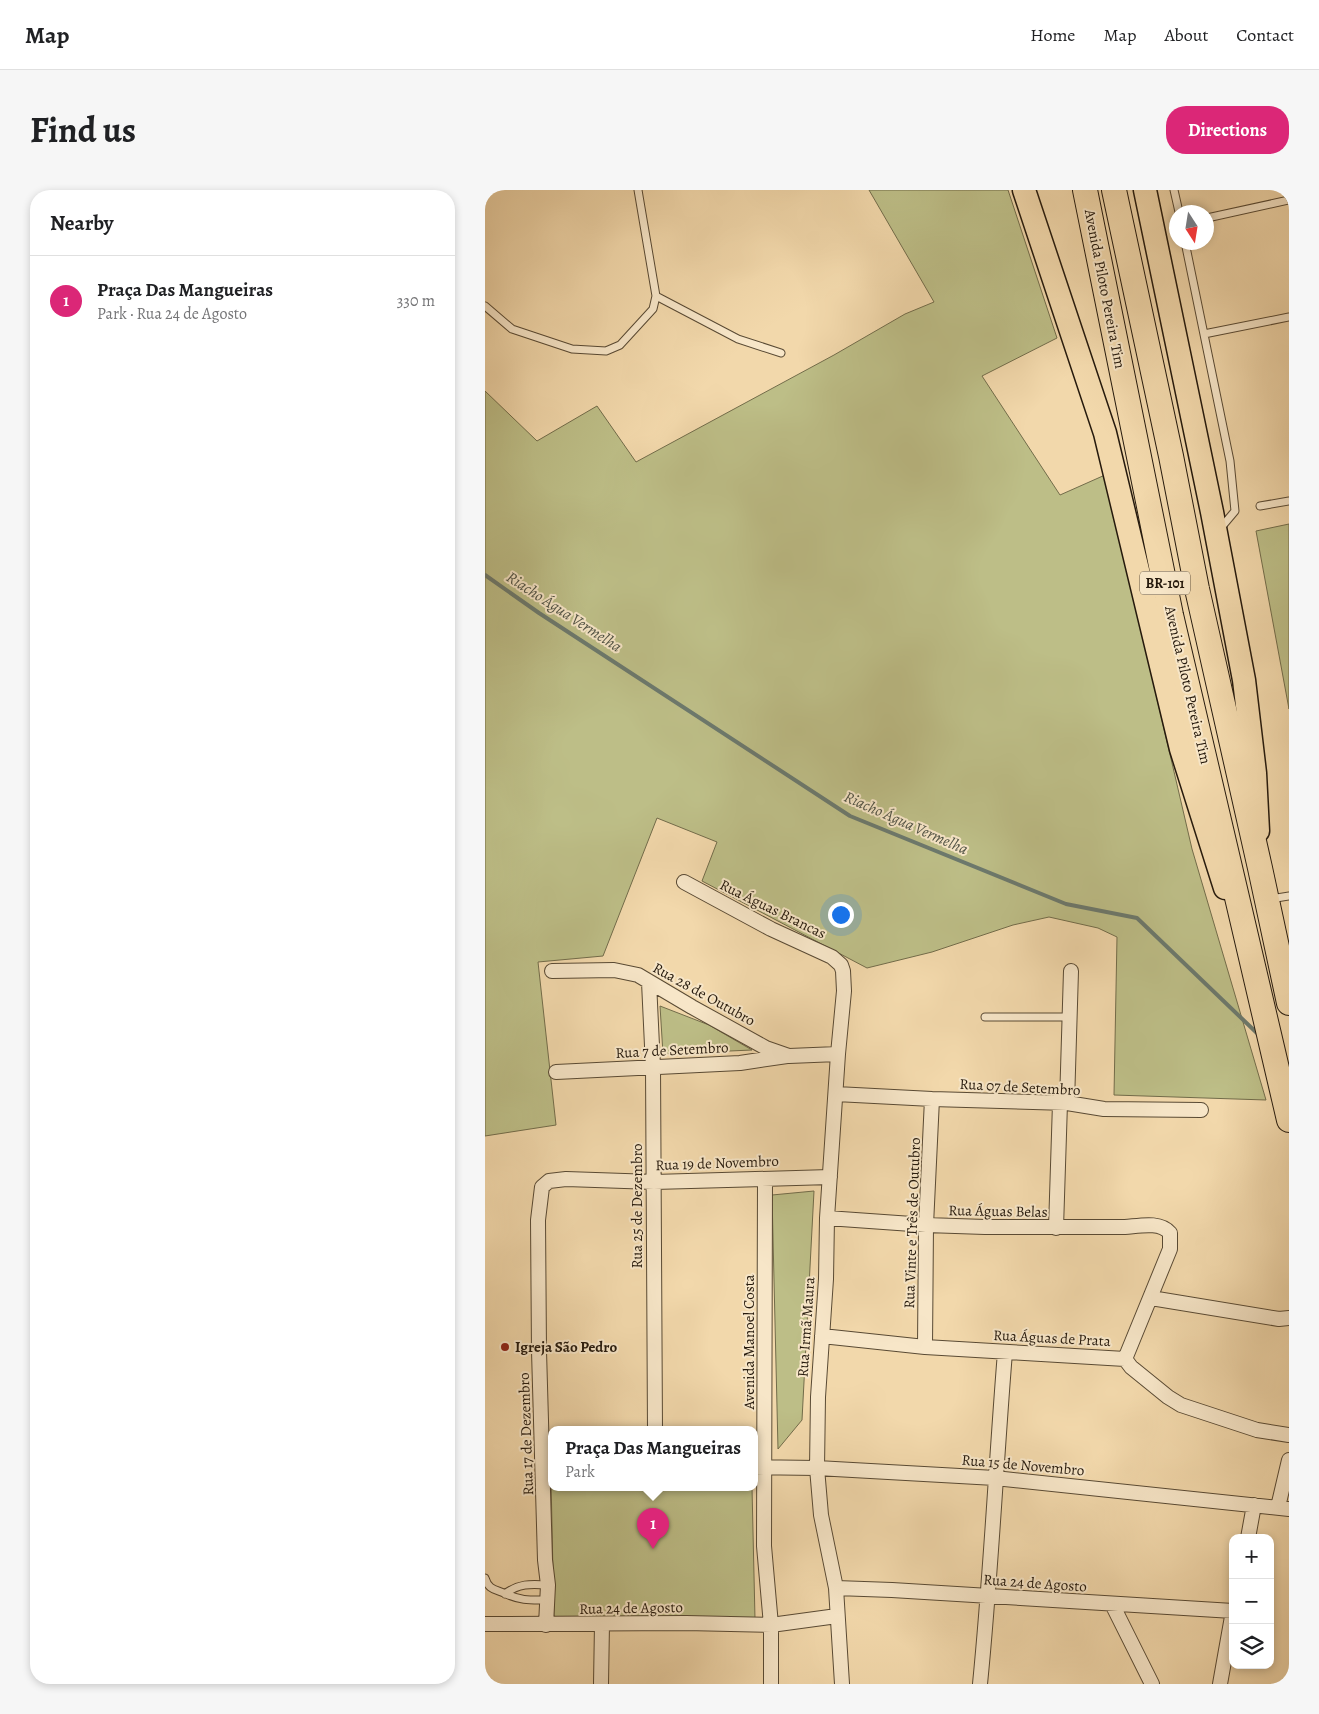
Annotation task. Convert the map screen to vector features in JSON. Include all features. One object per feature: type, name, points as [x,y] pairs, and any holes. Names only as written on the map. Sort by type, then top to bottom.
[{"type":"highway","name":"Avenida Piloto Pereira Tim","points":[[1085,190],[1171,615],[1289,1120]]},
{"type":"highway","name":"Avenida Piloto Pereira Tim","points":[[1114,190],[1171,456],[1197,589],[1260,868],[1278,898],[1289,1002]]},
{"type":"main road","points":[[1024,190],[1082,359],[1105,433],[1181,749],[1227,897],[1254,974]]},
{"type":"main road","points":[[1145,190],[1244,680],[1255,773],[1260,868]]},
{"type":"street","name":"Rua Águas Brancas","points":[[683,882],[771,929],[832,957],[838,961],[843,971]]},
{"type":"street","name":"Rua 28 de Outubro","points":[[552,971],[614,970],[638,975],[766,1048],[789,1056],[838,1054]]},
{"type":"street","name":"Rua Irmã Maura","points":[[842,1684],[836,1588],[821,1515],[817,1468],[818,1397],[827,1218],[844,991],[843,971]]},
{"type":"street","points":[[1057,1228],[1063,1103],[1070,1018],[1071,971]]},
{"type":"street","name":"Rua 25 de Dezembro","points":[[649,982],[653,1067],[655,1426]]},
{"type":"street","name":"Rua 7 de Setembro","points":[[556,1072],[740,1063],[789,1056]]},
{"type":"street","name":"Rua 07 de Setembro","points":[[836,1094],[1063,1103],[1103,1109],[1201,1110]]},
{"type":"street","name":"Rua Vinte e Três de Outubro","points":[[925,1347],[926,1225],[932,1099]]},
{"type":"street","name":"Rua 19 de Novembro","points":[[545,1183],[567,1179],[654,1182],[831,1177]]},
{"type":"street","name":"Avenida Manoel Costa","points":[[765,1179],[760,1467],[771,1625],[771,1684]]},
{"type":"street","name":"Rua 17 de Dezembro","points":[[545,1183],[540,1193],[539,1220],[539,1351],[548,1469],[545,1560],[547,1600],[545,1625]]},
{"type":"street","name":"Rua Águas Belas","points":[[827,1218],[926,1225],[1057,1228],[1163,1227],[1170,1233],[1170,1249],[1151,1298]]},
{"type":"street","points":[[1125,1359],[1151,1298],[1279,1319],[1289,1318]]},
{"type":"street","name":"Rua Águas de Prata","points":[[822,1336],[925,1347],[1125,1359],[1131,1367],[1181,1405],[1257,1430],[1289,1435]]},
{"type":"street","points":[[980,1684],[989,1596],[995,1478],[1005,1352]]},
{"type":"street","points":[[1283,1508],[1289,1460]]},
{"type":"street","name":"Rua 15 de Novembro","points":[[760,1467],[817,1468],[995,1478],[1283,1508]]},
{"type":"street","points":[[1249,1534],[1254,1505]]},
{"type":"street","name":"Rua 24 de Agosto","points":[[836,1588],[1229,1611]]},
{"type":"street","points":[[1112,1604],[1152,1684]]},
{"type":"street","name":"Rua 24 de Agosto","points":[[485,1624],[686,1623],[771,1625],[837,1616]]},
{"type":"street","points":[[601,1684],[602,1624]]},
{"type":"street","points":[[1220,1684],[1231,1624]]},
{"type":"lane","points":[[485,306],[512,329],[572,349],[606,351],[620,345],[653,310],[656,296],[639,190]]},
{"type":"lane","points":[[1174,190],[1177,205]]},
{"type":"lane","points":[[1214,216],[1289,200]]},
{"type":"lane","points":[[1187,250],[1230,461],[1235,511],[1216,534]]},
{"type":"lane","points":[[656,296],[738,339],[781,353]]},
{"type":"lane","points":[[1204,334],[1289,317]]},
{"type":"lane","points":[[1260,506],[1289,501]]},
{"type":"lane","points":[[985,1017],[1070,1018]]},
{"type":"lane","points":[[485,1578],[492,1590],[514,1599],[547,1600]]},
{"type":"lane","points":[[505,1594],[513,1588],[524,1584],[547,1585]]},
{"type":"green space","points":[[869,190],[1008,190],[1057,338],[982,376],[1060,495],[1105,475],[1192,849],[1266,1100],[1114,1095],[1117,937],[1098,928],[1049,917],[1013,925],[932,952],[867,968],[702,881],[717,842],[657,818],[603,956],[538,962],[556,1125],[485,1136],[485,391],[537,441],[597,406],[636,462],[834,355],[905,314],[934,302]]},
{"type":"green space","points":[[1289,524],[1289,709],[1256,531]]},
{"type":"green space","points":[[660,1006],[709,1025],[752,1050],[663,1054]]},
{"type":"green space","points":[[814,1191],[802,1420],[778,1449],[772,1195]]},
{"type":"green space","points":[[551,1491],[752,1491],[755,1619],[554,1621]]},
{"type":"waterway","name":"Riacho Água Vermelha","points":[[485,575],[539,613],[850,816],[1066,904],[1137,918],[1259,1035]]},
{"type":"place","name":"Igreja São Pedro","points":[[505,1347]]},
{"type":"place","name":"Praça Das Mangueiras","points":[[653,1549]]}]
